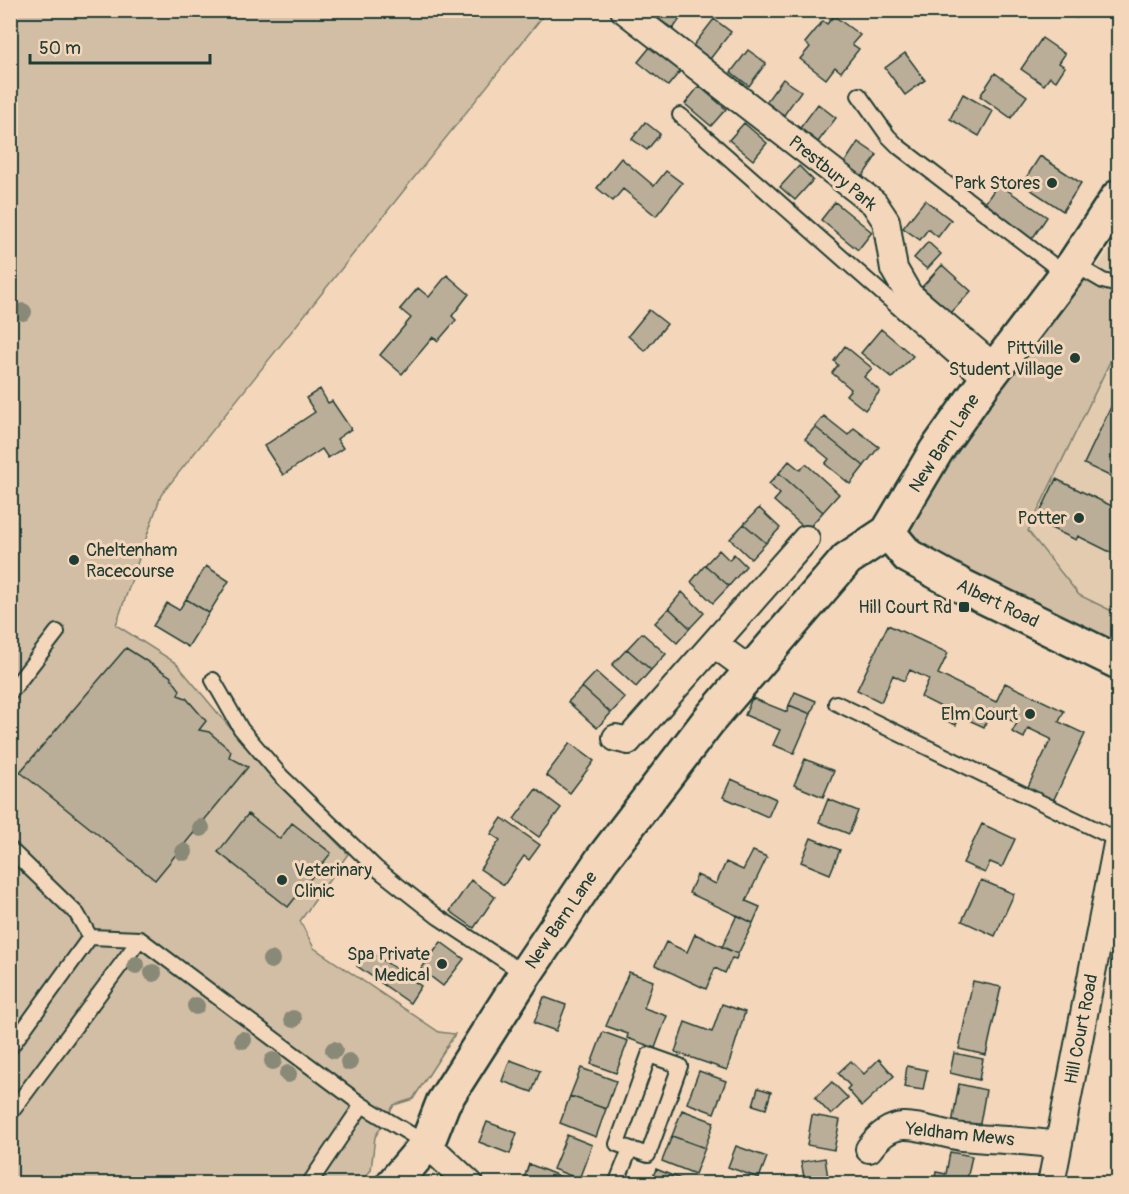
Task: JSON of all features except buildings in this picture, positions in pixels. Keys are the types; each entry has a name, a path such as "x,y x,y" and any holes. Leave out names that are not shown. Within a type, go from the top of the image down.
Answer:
{"main road":[{"name":"New Barn Lane","path":"393,1184 426,1144 444,1103 525,974 601,861 696,737 847,560 888,532 936,452 989,375 1070,269 1119,197"},
{"name":"Albert Road","path":"888,532 908,556 964,587 1119,662"}],"street":[{"name":"Prestbury Park","path":"624,10 874,203 886,221 894,269 909,295 989,375"},
{"path":"616,738 628,741 806,539"},
{"path":"714,644 751,671"},
{"name":"Hill Court Road","path":"1051,1184 1118,839"},
{"name":"Yeldham Mews","path":"869,1149 881,1136 892,1129 903,1126 961,1137 1028,1140 1058,1145"},
{"path":"426,1144 470,1184"}],"lane":[{"path":"859,95 888,136 899,147 1070,269 1119,285"},
{"path":"680,115 989,375"},
{"path":"10,693 57,632"},
{"path":"213,680 241,729 282,776 376,868 438,917 525,974"},
{"path":"836,703 1118,839"},
{"path":"10,849 77,914 90,937"},
{"path":"90,937 140,939 362,1105 426,1144"},
{"path":"10,1048 90,937"},
{"path":"10,1114 140,939"},
{"path":"649,1055 680,1066 648,1155 630,1149 617,1144 649,1055"},
{"path":"309,1184 362,1105"},
{"path":"616,1184 630,1149"}],"shaded area":[{"name":"Cheltenham Racecourse","path":"10,11 547,11 161,495 116,625 176,663 268,773 348,854 300,921 314,948 439,1032 455,1034 413,1099 394,1105 375,1137 371,1170 361,1183 11,1183"},
{"name":"Pittville Student Village","path":"1118,238 1118,625 967,551 944,477"},
{"name":"Pittville Student Village","path":"1074,264 1118,293 1118,345 1028,531 1079,595 1118,614 1118,662 888,532"}],"place":[{"name":"Park Stores","path":"1052,183"},
{"name":"Pittville Student Village","path":"1075,358"},
{"name":"Potter","path":"1079,518"},
{"name":"Cheltenham Racecourse","path":"74,560"},
{"name":"Hill Court Rd","path":"964,607"},
{"name":"Elm Court","path":"1030,714"},
{"name":"Veterinary Clinic","path":"282,880"},
{"name":"Spa Private Medical","path":"442,964"}]}
